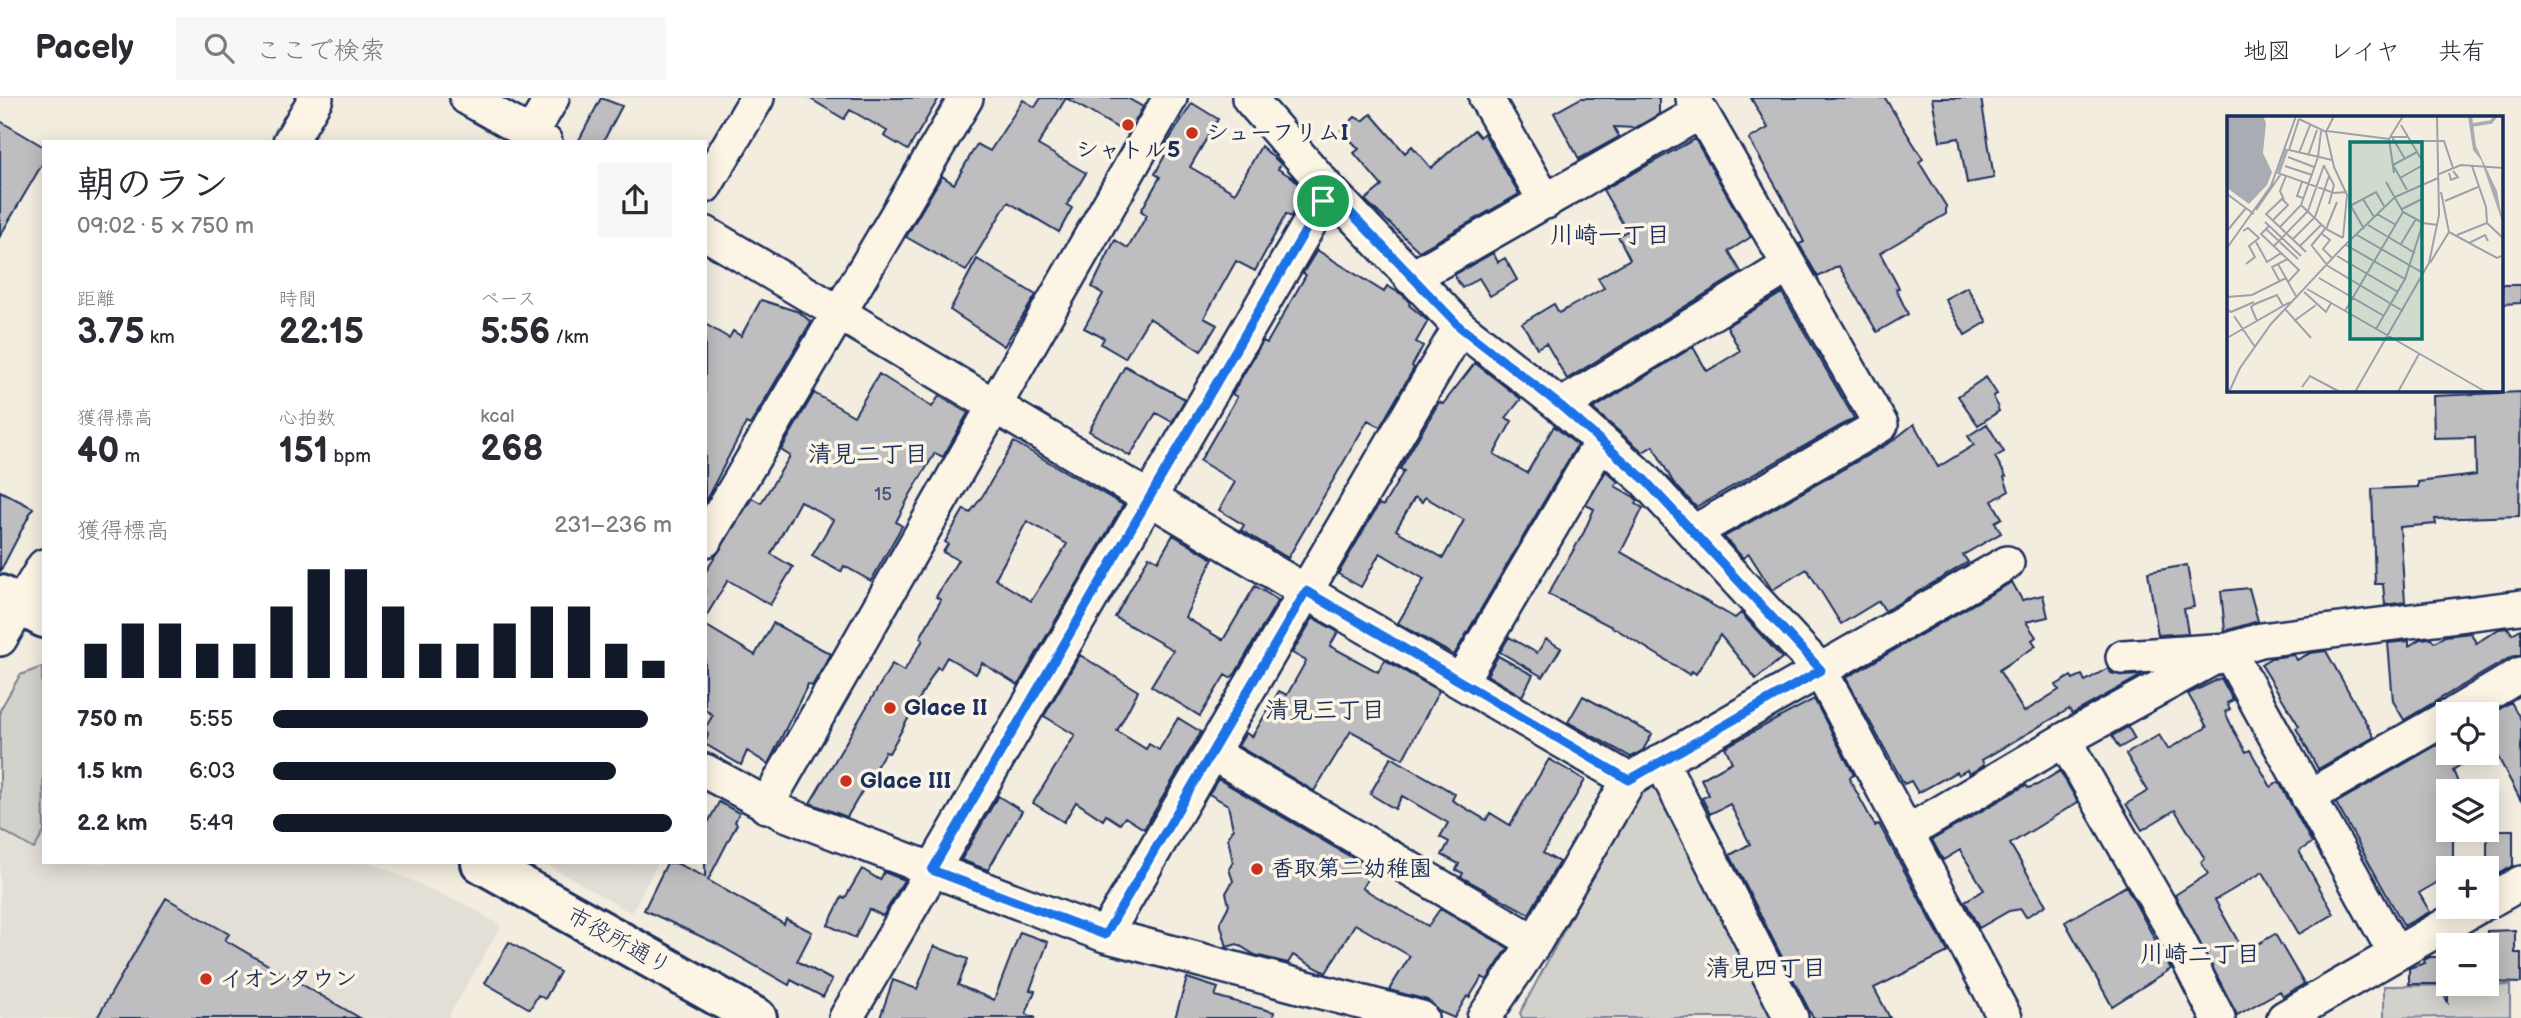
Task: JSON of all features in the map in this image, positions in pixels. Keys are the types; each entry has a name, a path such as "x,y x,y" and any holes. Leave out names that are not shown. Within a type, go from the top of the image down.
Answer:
{"main road":[{"name":"市役所通り","path":"483,864 757,1018"}],"street":[{"path":"291,140 316,98"},
{"path":"467,98 534,139 552,98"},
{"path":"707,183 757,98"},
{"path":"707,537 966,98"},
{"path":"766,806 1170,98"},
{"path":"1250,98 1329,190 1411,278 1460,327 1561,406 1644,479 1821,670 2005,1018"},
{"path":"1486,98 1546,202"},
{"path":"1411,278 1546,202 1696,105 1881,425 1694,532"},
{"path":"846,1018 1147,497 1329,190"},
{"path":"707,234 1629,780"},
{"path":"1561,406 1788,266"},
{"path":"1105,935 1460,327"},
{"path":"1462,680 1601,442"},
{"path":"1484,1018 1535,942 1629,780 2007,563"},
{"path":"0,639 42,570"},
{"path":"1908,832 2064,740 2228,650 2261,640 2521,607"},
{"path":"2123,657 2228,650"},
{"path":"2228,650 2395,953"},
{"path":"2474,702 2521,674"},
{"path":"2308,797 2436,725"},
{"path":"2064,740 2172,928 2218,1018"},
{"path":"1212,753 1535,942"},
{"path":"1661,761 1791,1018"},
{"path":"707,772 766,806 1105,935 1421,1018"},
{"path":"2499,895 2521,883"},
{"path":"2284,1018 2456,919"}],"shaded area":[{"path":"42,667 42,864 374,864 468,906 501,926 448,1018 0,1018 0,710 20,675"},
{"path":"42,667 42,835 34,849 0,829 0,710 20,675"},
{"path":"1657,782 1783,1018 1522,1018 1520,1013 1638,791"},
{"path":"547,864 657,864 631,913"},
{"path":"2499,985 2510,985 2510,1016 2384,1018 2384,986 2436,986 2436,996 2499,996"}],"building":[{"path":"601,98 622,106 604,140 579,140"},
{"path":"809,98 939,98 908,150 884,136 887,131 850,110 844,119"},
{"path":"1041,98 1066,98 1038,145 1086,173 1067,205 1072,208 1059,232 1008,202 966,271 906,237 942,176 954,184 977,144 990,151 1023,100 1035,107"},
{"name":"シャトル5","path":"1066,98 1127,98 1143,107 1128,134"},
{"path":"1581,98 1659,98 1659,114 1635,128 1614,127 1619,137 1579,159 1554,113"},
{"path":"1751,98 1885,98 1923,159 1919,162 1946,206 1946,214 1880,253 1899,288 1896,289 1908,314 1877,332 1839,266 1818,277 1799,244 1804,242 1782,197 1749,139 1768,128"},
{"path":"1932,98 1981,98 1994,178 1967,183 1959,138 1940,141"},
{"path":"1192,103 1218,119 1190,167 1235,193 1261,146 1281,164 1278,169 1293,178 1305,192 1291,217 1286,214 1255,271 1236,261 1204,318 1217,325 1201,351 1149,318 1125,358 1101,344 1104,338 1084,328 1103,294 1092,287 1115,240 1128,248 1147,215 1141,211 1160,177 1155,174 1165,155 1161,153"},
{"path":"1371,114 1405,153 1412,146 1431,168 1474,130 1480,137 1484,133 1519,194 1419,251 1365,200 1382,186 1354,153 1359,149 1341,130 1355,117 1363,121"},
{"path":"0,121 42,146 42,164 0,236"},
{"path":"1695,139 1751,237 1729,251 1741,272 1567,379 1546,343 1537,348 1522,323 1554,304 1559,313 1604,288 1598,278 1630,259 1618,236 1627,231 1603,190"},
{"path":"1317,250 1384,292 1387,286 1403,295 1409,305 1428,321 1416,342 1423,346 1412,366 1414,368 1380,427 1368,420 1288,558 1241,530 1244,525 1219,510 1235,482 1200,461 1237,397 1232,394 1263,341 1267,343 1306,275 1303,273"},
{"path":"1493,253 1498,262 1505,258 1517,280 1490,296 1479,278 1462,288 1454,275"},
{"path":"977,259 1036,295 1004,346 950,310"},
{"path":"2504,285 2521,285 2521,303 2504,304"},
{"path":"1967,287 1987,322 1965,335 1945,299"},
{"path":"1782,293 1854,418 1696,507 1673,482 1653,446 1643,452 1593,409 1693,347 1707,371 1740,351 1727,326"},
{"path":"761,300 799,312 811,322 750,425 746,423 707,498 707,325 729,338 733,331 741,336"},
{"path":"1475,363 1521,399 1506,418 1512,421 1494,454 1527,473 1554,426 1577,445 1454,655 1398,623 1424,579 1380,553 1361,587 1338,574 1379,504 1383,506 1404,471 1400,469 1439,402 1443,404","holes":["1415,497 1422,502 1425,497 1464,520 1443,558 1396,530"]},
{"path":"1125,366 1185,399 1172,422 1156,413 1130,456 1089,431"},
{"path":"879,374 932,407 939,396 968,413 943,457 935,453 910,495 896,522 902,526 871,581 844,566 841,572 812,556 833,520 800,501 771,554 793,567 770,605 728,580 707,615 707,570 752,498 761,503 790,456 781,450 814,393 854,416"},
{"path":"1986,377 1997,394 1993,396 1999,411 1978,425 1958,396"},
{"path":"2521,392 2519,516 2435,519 2436,524 2400,527 2405,602 2385,605 2383,584 2375,584 2372,489 2418,487 2418,482 2476,475 2475,437 2434,438 2433,396"},
{"path":"1914,424 1938,467 1974,445 1968,436 1987,424 2004,452 1995,457 2006,476 2004,477 2009,491 1992,501 2002,518 1995,522 2001,533 1963,555 1968,562 1938,580 1885,611 1879,601 1841,624 1807,569 1772,590 1749,554 1743,558 1724,537 1891,442"},
{"path":"1014,442 1123,505 1018,685 982,663 976,674 947,657 940,669 937,667 889,753 885,752 847,817 810,803 892,664 904,671 923,640 920,638 941,600 936,597 958,560 943,552 948,544 945,542 964,509 970,513","holes":["1027,521 1067,544 1031,601 995,579"]},
{"path":"1606,471 1618,482 1615,486 1634,497 1638,501 1636,504 1643,508 1621,552 1735,618 1741,613 1782,658 1756,679 1720,635 1696,674 1692,671 1690,675 1616,629 1548,594 1584,532 1594,509 1586,505"},
{"path":"0,491 33,508 0,572"},
{"path":"1173,535 1213,559 1185,617 1223,640 1255,586 1278,600 1235,674 1230,678 1225,675 1200,716 1151,686 1173,650 1115,617 1149,556 1158,561"},
{"path":"2187,565 2194,607 2184,609 2188,633 2158,635 2148,572"},
{"path":"2012,582 2022,600 2043,595 2048,617 2026,622 2036,637 2032,640 2036,646 1999,670 2024,712 2059,690 2056,685 2071,676 2073,679 2082,675 2085,681 2108,668 2111,673 2124,676 2142,675 2072,714 2069,709 1982,760 1984,765 1969,774 1967,770 1958,775 1956,772 1918,793 1911,781 1904,784 1846,678"},
{"path":"2249,588 2258,621 2225,631 2221,591"},
{"path":"1313,618 1338,632 1330,646 1378,672 1385,660 1439,691 1403,759 1351,731 1314,791 1238,746 1246,733 1252,737 1279,691 1287,695 1306,661 1292,653"},
{"path":"773,623 831,654 812,686 808,684 768,764 747,751 741,765 707,745 707,725 713,715 707,711 707,626 755,655"},
{"path":"2508,628 2512,634 2521,629 2521,655 2511,657 2404,720 2393,701 2388,643 2409,641 2409,646 2420,639 2431,638 2434,642 2445,636 2471,633 2476,643 2499,629"},
{"path":"1509,637 1537,653 1546,639 1561,648 1543,677 1500,652"},
{"path":"2326,651 2374,737 2318,769 2296,728 2299,726 2261,664 2271,658 2294,655 2297,660 2310,653"},
{"path":"1080,655 1138,691 1117,731 1146,749 1149,744 1159,750 1178,718 1201,732 1144,829 1125,817 1120,824 1106,815 1103,820 1076,802 1064,822 1033,803 1075,735 1044,716"},
{"path":"1498,656 1533,675 1522,696 1487,675"},
{"path":"2221,678 2233,700 2227,703 2230,709 2225,712 2233,729 2246,752 2250,750 2271,787 2279,782 2312,843 2299,851 2334,914 2299,934 2263,872 2215,900 2244,952 2275,934 2304,984 2283,996 2280,991 2237,1015 2175,895 2208,874 2201,862 2205,859 2175,810 2142,830 2126,804 2148,791 2126,754 2159,735 2168,749 2207,727 2188,694"},
{"path":"1583,696 1652,734 1643,750 1631,757 1568,722"},
{"path":"1814,699 1854,775 1850,777 1851,782 1875,826 1879,824 1948,952 1874,988 1890,1018 1813,1018 1730,855 1750,844 1730,804 1710,814 1702,798 1709,795 1701,779 1732,762 1725,747"},
{"path":"2511,702 2521,720 2521,801 2499,759 2499,710"},
{"path":"2128,727 2135,739 2119,748 2112,736"},
{"path":"2436,746 2436,765 2460,765 2453,770 2456,779 2436,779 2436,842 2453,842 2453,856 2436,856 2436,883 2419,893 2430,912 2404,926 2336,803"},
{"path":"1391,757 1455,794 1452,800 1486,820 1490,813 1510,825 1549,759 1585,780 1543,853 1559,862 1529,914 1461,877 1463,873 1456,870 1459,864 1442,855 1449,842 1440,837 1448,823 1402,796 1395,809 1370,794"},
{"path":"2060,771 2078,802 2010,844 2046,905 2026,917 2021,909 2009,911 1979,928 1965,901 1984,890 1960,850 1943,860 1932,840 2026,785 2028,788 2037,785"},
{"path":"1218,779 1373,870 1362,888 1428,926 1440,909 1508,948 1487,980 1482,977 1469,998 1467,996 1454,1018 1438,1011 1427,1000 1389,990 1410,956 1355,924 1326,973 1293,955 1288,963 1255,955 1237,944 1227,947 1220,922 1229,905 1226,893 1233,881 1229,869 1233,862 1228,838 1233,829 1228,805 1209,794"},
{"path":"998,796 1022,811 988,870 961,860"},
{"path":"719,802 739,813 735,822 737,824 708,880 784,924 786,919 812,932 797,961 832,980 823,997 791,980 789,985 715,943 644,910 667,864 678,864 705,877 707,824"},
{"path":"2499,830 2513,830 2513,866 2499,874 2499,856 2487,856 2487,842 2499,842"},
{"path":"862,869 880,880 884,872 904,880 883,916 869,909 855,938 828,925 842,897 845,898"},
{"path":"2126,886 2171,969 2112,1006 2065,922"},
{"name":"イオンタウン","path":"166,898 229,934 225,940 360,1018 97,1018"},
{"path":"2515,930 2515,953 2521,953 2521,983 2499,982 2499,933 2487,931"},
{"path":"1020,932 1048,942 1030,990 1035,991 1026,1014 1036,1018 880,1018 893,980 917,989 934,946 968,959 958,985 994,1000"},
{"path":"509,942 560,972 545,999 538,995 530,1009 485,983"},
{"path":"2436,957 2436,984 2409,984 2409,968 2425,963 2424,960"},
{"path":"1187,978 1218,988 1215,996 1274,1012 1273,1018 1175,1018"}],"place":[{"name":"シャトル5","path":"1128,125"},
{"name":"シューフリムI","path":"1192,133"},
{"name":"Glace II","path":"890,708"},
{"name":"Glace III","path":"846,781"},
{"name":"香取第二幼稚園","path":"1257,869"},
{"name":"イオンタウン","path":"206,979"}],"district":[{"name":"川崎一丁目","path":"1610,235"},
{"name":"清見二丁目","path":"868,454"},
{"name":"清見三丁目","path":"1325,710"},
{"name":"川崎二丁目","path":"2200,954"},
{"name":"清見四丁目","path":"1766,968"}],"route":[{"path":"1329,190 1460,327 1561,406 1644,479 1821,670 1629,780 1306,591 1105,935 932,870 1147,497 1323,201 1329,190"}]}
